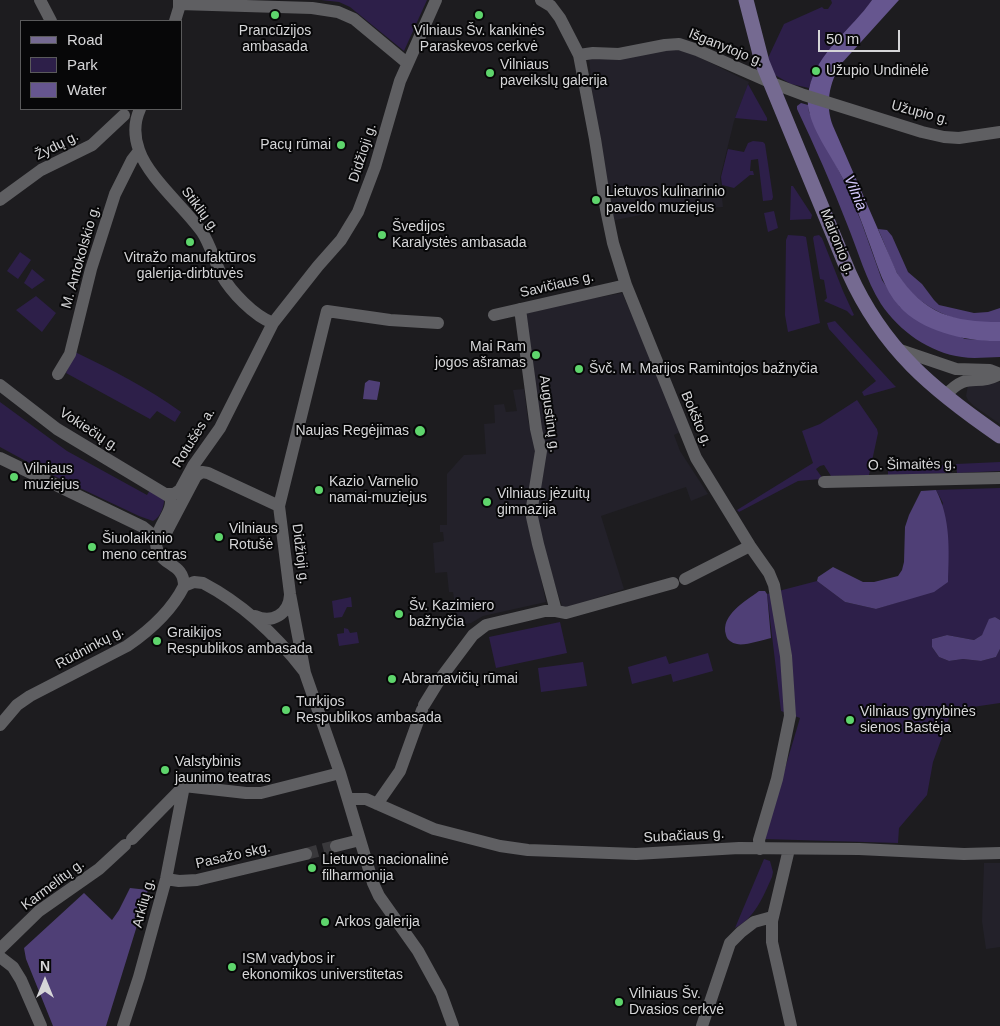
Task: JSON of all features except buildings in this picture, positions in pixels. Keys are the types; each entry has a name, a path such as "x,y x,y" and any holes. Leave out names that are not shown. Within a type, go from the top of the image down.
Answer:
{"main road":[{"name":"Maironio g.","path":"746,0 757,46 855,286 870,314 897,349 931,384 1000,436"}],"street":[{"path":"40,0 50,20"},
{"name":"Didžioji g.","path":"273,323 341,240 358,212 375,167 400,80 436,0"},
{"name":"Bokšto g.","path":"541,0 551,6 560,18 579,55 592,120 606,209 613,243 626,285 696,458 750,546 769,573 774,585 786,656 790,707 789,725 777,779 760,840 760,848"},
{"path":"175,20 179,2 312,8 338,12 354,19 407,64"},
{"name":"Išganytojo g.","path":"579,55 593,53 619,54 680,44 772,83"},
{"name":"Užupio g.","path":"772,83 804,95 922,132 944,137 974,137 1000,132"},
{"name":"Stiklių g.","path":"129,113 139,151 166,190 203,234 228,284 258,316 273,323"},
{"name":"Žydų g.","path":"0,200 41,170 92,145 129,113"},
{"name":"M. Antokolskio g.","path":"58,374 70,354 91,269 115,194 132,160 139,151"},
{"name":"Savičiaus g.","path":"494,315 626,285"},
{"name":"Augustinų g.","path":"520,309 536,429 541,451 532,517 556,611"},
{"name":"Didžioji g.","path":"438,323 390,320 328,311 279,506 290,594 306,673 340,773 360,840 379,896 418,951 444,998 453,1026"},
{"name":"Rotušės a.","path":"167,494 174,494 180,490 193,466 216,434 273,323"},
{"path":"897,349 956,369 990,370 1000,374"},
{"path":"931,384 944,373 956,369"},
{"path":"945,396 960,382 991,378 1000,374"},
{"name":"Vokiečių g.","path":"0,385 57,428 98,455 167,494"},
{"path":"0,458 143,528 153,535 157,549 164,559 182,572 184,586 194,582 203,583 264,620 277,617 286,609 290,594"},
{"name":"Rotušės a.","path":"164,559 161,550 162,540 196,476 202,472 208,472 279,506"},
{"name":"O. Šimaitės g.","path":"824,482 1000,478"},
{"path":"156,542 159,530 171,503 170,497 167,494"},
{"path":"686,579 750,546"},
{"path":"378,804 400,771 423,707 440,679 473,635 479,630 486,625 545,611 566,613 673,583"},
{"name":"Rūdninkų g.","path":"2,717 30,696 139,638 162,616 184,586"},
{"path":"253,615 279,640 306,673"},
{"path":"184,786 261,793 340,773"},
{"name":"Karmelitų g.","path":"0,949 40,911 99,870 184,786"},
{"name":"Arklių g.","path":"123,1026 139,977 166,879 184,786"},
{"name":"Subačiaus g.","path":"348,799 366,799 405,818 434,829 500,846 528,850 636,854 760,848 859,848 964,854 1000,853"},
{"path":"336,846 360,840"},
{"path":"789,848 780,891 772,917 772,942 791,1026"},
{"name":"Pasažo skg.","path":"166,879 179,881 198,880 306,854"},
{"path":"702,1026 730,944 735,937 754,922 772,917"},
{"path":"0,957 13,967 21,980 41,1026"}],"shaded area":[{"path":"671,48 691,53 749,82 734,121 720,178 723,207 665,210 611,221 589,57"},
{"path":"801,103 808,105 809,112 843,179 861,221 882,280 900,307 965,339 1000,341 1000,357 967,358 938,351 906,332 888,314 862,265 835,195 797,109 797,106"},
{"path":"878,229 887,230 892,236 908,272 922,284 939,305 974,313 988,312 1000,308 1000,322 961,320 929,307 912,293 898,275"},
{"path":"622,293 647,349 680,432 674,435 680,451 708,494 691,501 686,487 601,516 624,589 563,609 534,517 542,439 524,311"},
{"path":"369,380 380,382 377,400 363,399 365,383"},
{"path":"1000,382 1000,424 974,406 966,396 968,385"},
{"name":"Vilniaus jėzuitų gimnazija","path":"524,389 528,420 536,450 528,523 546,602 483,616 471,623 458,625 453,592 449,592 447,572 435,573 433,543 444,541 443,532 440,532 440,525 447,525 447,474 464,455 486,454 484,424 495,423 494,405 504,404 506,412 517,411 513,390"},
{"path":"936,490 947,524 949,547 948,582 934,592 876,609 845,602 817,581 818,577 833,567 863,582 874,582 898,576 904,562 905,527 909,515 921,491"},
{"path":"759,591 765,591 767,594 771,638 744,644 732,642 727,638 725,628 730,615"},
{"path":"995,617 1000,620 1000,649 996,657 981,661 963,659 949,661 939,657 932,647 932,639 947,635 974,640 982,635 989,619"},
{"path":"984,863 1000,863 1000,947 986,949 982,921"},
{"path":"130,888 148,890 106,1026 53,1026 26,959 24,948 84,893 112,920"}],"green space":[{"path":"321,0 427,0 404,51 350,7 339,2"},
{"path":"831,0 872,0 828,53 814,75 809,88 791,84 773,74 768,58 784,24 822,7 828,9 832,3"},
{"path":"748,84 767,118 767,121 735,118"},
{"path":"753,141 765,144 772,200 763,201 758,159 751,160 750,171 753,171 754,175 750,175 734,188 722,185 721,177 728,149 744,152 748,143"},
{"path":"791,186 793,186 812,215 811,219 790,220"},
{"path":"774,211 778,228 768,232 764,213"},
{"path":"788,235 806,237 820,323 788,332 785,315 786,240"},
{"path":"819,235 822,238 854,315 852,316 847,311 824,301 827,298 824,280 820,279 813,238"},
{"path":"20,252 31,260 18,279 7,271"},
{"path":"32,269 45,280 32,289 24,283"},
{"path":"36,296 56,313 42,332 16,310"},
{"path":"835,321 896,387 864,396 862,392 876,381 829,329 827,323"},
{"path":"75,352 143,387 181,412 175,422 157,411 150,419 66,373"},
{"path":"857,400 878,433 869,475 831,476 824,465 820,466 816,469 821,479 798,481 739,512 737,510 813,463 802,431 820,424"},
{"path":"0,402 67,451 147,495 151,488 164,496 163,507 158,517 153,521 139,516 46,472 0,447"},
{"path":"1000,462 1000,471 957,473 956,464"},
{"path":"951,465 951,473 888,475 888,466"},
{"path":"1000,488 1000,620 995,617 982,635 974,640 947,635 932,639 932,647 939,657 949,661 963,659 981,661 996,657 1000,649 1000,703 952,710 933,762 927,795 899,828 898,843 764,839 800,718 781,711 767,594 817,581 845,602 876,609 902,601 943,503 936,490"},
{"path":"351,597 352,607 347,607 342,617 334,618 332,601"},
{"path":"560,622 567,653 496,668 489,637"},
{"path":"344,628 348,629 350,633 357,632 359,643 339,646 337,634 344,633"},
{"path":"708,653 713,671 673,682 671,674 632,684 628,667 666,656 669,664"},
{"path":"583,662 587,686 541,692 538,668"},
{"path":"764,859 770,861 773,872 772,877 753,913 735,928"}],"water":[{"name":"Vilnia","path":"872,0 899,0 841,64 837,71 829,94 829,110 833,126 897,273 907,287 929,307 941,313 968,320 1000,322 1000,341 974,340 946,334 920,323 899,306 889,292 882,277 847,187 811,120 808,108 809,89 819,64"}],"tunnel":[{"path":"306,854 336,846"}],"place":[{"name":"Prancūzijos ambasada","path":"275,15"},
{"name":"Vilniaus Šv. kankinės Paraskevos cerkvė","path":"479,15"},
{"name":"Užupio Undinėlė","path":"816,71"},
{"name":"Vilniaus paveikslų galerija","path":"490,73"},
{"name":"Pacų rūmai","path":"341,145"},
{"name":"Lietuvos kulinarinio paveldo muziejus","path":"596,200"},
{"name":"Švedijos Karalystės ambasada","path":"382,235"},
{"name":"Vitražo manufaktūros galerija-dirbtuvės","path":"190,242"},
{"name":"Mai Ram jogos ašramas","path":"536,355"},
{"name":"Švč. M. Marijos Ramintojos bažnyčia","path":"579,369"},
{"name":"Naujas Regėjimas","path":"420,431"},
{"name":"Vilniaus muziejus","path":"14,477"},
{"name":"Kazio Varnelio namai-muziejus","path":"319,490"},
{"name":"Vilniaus jėzuitų gimnazija","path":"487,502"},
{"name":"Vilniaus Rotušė","path":"219,537"},
{"name":"Šiuolaikinio meno centras","path":"92,547"},
{"name":"Šv. Kazimiero bažnyčia","path":"399,614"},
{"name":"Graikijos Respublikos ambasada","path":"157,641"},
{"name":"Abramavičių rūmai","path":"392,679"},
{"name":"Turkijos Respublikos ambasada","path":"286,710"},
{"name":"Vilniaus gynybinės sienos Bastėja","path":"850,720"},
{"name":"Valstybinis jaunimo teatras","path":"165,770"},
{"name":"Lietuvos nacionalinė filharmonija","path":"312,868"},
{"name":"Arkos galerija","path":"325,922"},
{"name":"ISM vadybos ir ekonomikos universtitetas","path":"232,967"},
{"name":"Vilniaus Šv. Dvasios cerkvė","path":"619,1002"}]}
